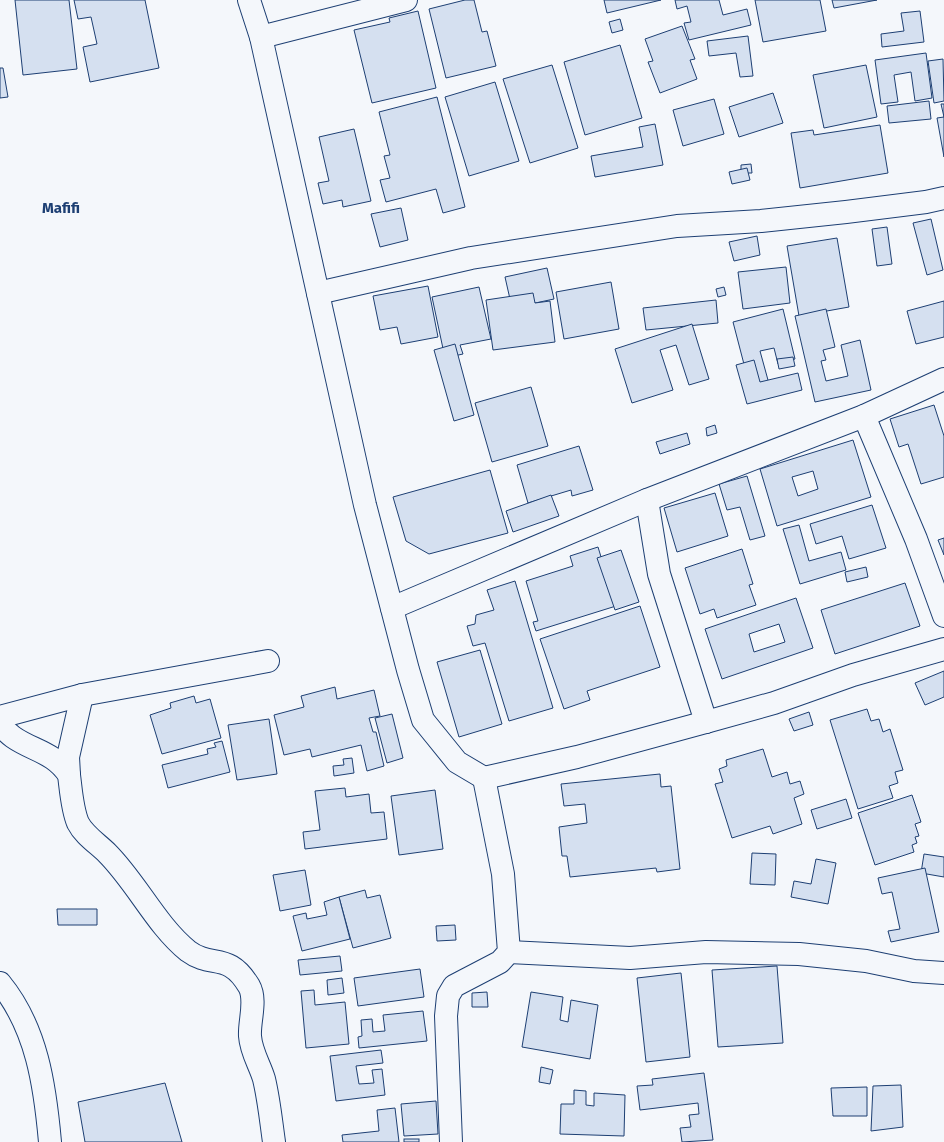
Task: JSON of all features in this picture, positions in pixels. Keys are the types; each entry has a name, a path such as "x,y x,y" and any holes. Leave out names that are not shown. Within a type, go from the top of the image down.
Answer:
{"street":[{"path":"249,0 261,37 365,505 408,670 423,720 457,762 484,778 577,757 774,703 853,676 944,649"},
{"path":"261,37 406,0"},
{"path":"318,293 470,258 677,226 761,221 926,202 944,198"},
{"path":"392,608 647,500 864,416 944,379"},
{"path":"864,416 916,539 944,616"},
{"path":"647,500 659,574 706,722"},
{"path":"0,717 82,695 268,661"},
{"path":"82,695 68,756 69,775 76,818 82,828 118,864 169,932 181,945 198,957 224,962 233,967 242,976 250,988 252,995 250,1037 254,1056 264,1077 270,1105 274,1142"},
{"path":"0,724 14,738 37,748 61,764 69,775"},
{"path":"451,1142 446,1016 448,996 454,986 500,962 509,952 503,874 484,778"},
{"path":"509,952 630,958 706,952 799,954 866,961 914,971 944,973"},
{"path":"0,983 12,998 31,1035 46,1096 50,1142"}],"building":[{"path":"15,0 69,0 77,69 23,75"},
{"path":"74,0 145,0 159,68 90,82 83,47 97,44 91,17 78,19"},
{"path":"465,0 474,0 482,32 487,31 496,66 446,78 429,9"},
{"path":"604,0 661,0 607,13"},
{"path":"675,0 719,0 723,15 747,9 751,25 689,40 684,23 691,22 687,6 677,9"},
{"path":"755,0 820,0 826,31 763,42"},
{"path":"832,0 877,0 834,8"},
{"path":"418,11 436,88 372,103 354,30 390,22 389,18"},
{"path":"920,11 924,42 882,47 881,34 904,31 901,13"},
{"path":"620,19 623,30 612,33 609,22"},
{"path":"682,26 695,59 690,60 697,79 660,93 648,62 653,61 645,39"},
{"path":"748,36 753,76 740,77 736,53 709,56 707,41"},
{"path":"620,45 642,118 585,135 564,62"},
{"path":"926,53 932,98 915,101 911,72 894,75 898,102 881,104 875,60"},
{"path":"943,59 944,101 934,103 928,61"},
{"path":"552,65 578,148 530,163 503,79"},
{"path":"866,65 877,117 824,128 813,75"},
{"path":"0,68 3,68 8,97 0,98"},
{"path":"495,82 519,161 469,176 445,97"},
{"path":"773,93 783,123 739,137 729,107"},
{"path":"437,97 465,207 443,213 436,189 386,202 380,180 390,178 384,156 390,155 379,112"},
{"path":"714,99 724,134 683,146 673,110"},
{"path":"929,101 931,119 889,123 887,106"},
{"path":"941,104 944,104 944,117"},
{"path":"944,117 944,157 937,118"},
{"path":"655,124 663,165 595,177 591,156 643,147 639,127"},
{"path":"880,125 888,173 800,188 791,133 813,130 814,135"},
{"path":"354,129 371,201 343,207 342,200 323,204 318,183 329,181 319,137"},
{"path":"751,164 752,173 741,173 741,165"},
{"path":"747,168 750,180 732,184 729,172"},
{"path":"401,208 408,240 380,247 371,214"},
{"path":"931,219 943,270 927,275 913,223"},
{"path":"887,227 892,264 877,266 872,229"},
{"path":"757,236 760,255 734,261 729,242"},
{"path":"837,238 849,307 799,316 787,246"},
{"path":"786,267 790,303 743,309 738,272"},
{"path":"547,268 554,299 512,308 505,277"},
{"path":"611,282 619,329 564,339 556,292"},
{"path":"428,286 438,337 401,344 397,327 380,330 373,296"},
{"path":"479,287 491,339 460,345 463,354 445,358 432,297"},
{"path":"724,287 726,295 718,297 716,289"},
{"path":"533,293 535,303 550,301 555,342 493,350 486,300"},
{"path":"716,300 718,323 646,330 643,308"},
{"path":"944,301 944,337 916,344 907,311"},
{"path":"783,309 795,359 778,364 774,348 760,351 771,391 752,395 733,322"},
{"path":"826,309 835,347 823,350 826,360 821,361 826,381 848,376 841,345 860,340 871,390 815,402 795,316"},
{"path":"692,324 709,379 689,385 676,345 660,350 673,390 632,403 615,349"},
{"path":"455,344 474,415 454,421 434,350"},
{"path":"793,357 795,366 779,369 777,359"},
{"path":"754,360 760,382 798,373 802,390 747,404 736,365"},
{"path":"531,387 548,446 492,462 475,403"},
{"path":"934,405 944,436 944,477 921,484 908,444 899,447 890,419"},
{"path":"715,425 717,433 707,436 706,428"},
{"path":"687,433 690,444 660,454 656,442"},
{"path":"853,440 871,497 777,526 760,469","holes":["813,471 818,489 798,496 792,477"]},
{"path":"579,446 593,490 572,496 571,490 528,503 517,465"},
{"path":"490,470 508,533 429,554 406,541 393,497"},
{"path":"747,476 765,536 750,540 740,507 727,510 719,484"},
{"path":"715,493 728,536 677,552 664,508"},
{"path":"551,495 559,516 513,532 506,511"},
{"path":"872,505 886,548 849,559 842,536 816,544 810,524"},
{"path":"799,525 809,561 841,552 846,570 800,584 783,529"},
{"path":"944,538 944,555 938,540"},
{"path":"598,547 616,606 536,631 533,622 538,621 526,581 573,566 570,556"},
{"path":"742,549 753,584 749,585 756,605 717,618 714,609 700,614 685,568"},
{"path":"621,550 639,602 615,610 597,558"},
{"path":"866,567 868,577 847,582 845,572"},
{"path":"515,581 553,708 509,721 485,643 473,646 467,626 475,624 476,615 494,610 487,590"},
{"path":"905,583 920,626 835,654 821,610"},
{"path":"796,598 813,648 722,679 705,629","holes":["779,624 785,642 754,652 749,634"]},
{"path":"640,606 660,667 587,691 590,700 564,709 540,639"},
{"path":"480,650 502,724 459,737 437,662"},
{"path":"944,671 944,697 925,705 915,683"},
{"path":"335,687 337,699 374,690 380,716 369,718 373,732 376,732 384,766 367,771 361,745 312,757 310,749 284,755 274,715 304,707 301,696"},
{"path":"194,696 196,703 210,699 221,738 162,754 150,715 171,708 170,703"},
{"path":"867,709 871,721 879,719 883,732 890,729 903,770 895,772 898,783 889,786 893,798 858,809 830,720"},
{"path":"809,712 813,725 794,731 789,719"},
{"path":"392,714 403,758 387,763 375,718"},
{"path":"269,719 277,774 237,780 228,725"},
{"path":"222,741 230,772 168,788 162,765 208,754 207,749 216,747 214,743"},
{"path":"763,749 772,777 787,772 790,784 800,781 804,794 794,798 802,824 773,834 770,826 732,838 715,784 723,782 719,769 727,766 726,760"},
{"path":"352,758 354,773 334,776 333,766 344,765 343,759"},
{"path":"660,774 661,787 671,786 680,869 657,872 656,868 570,877 567,856 562,856 559,827 587,823 585,804 564,806 561,784"},
{"path":"345,788 346,797 369,794 371,813 384,812 387,839 305,849 303,832 320,830 315,791"},
{"path":"435,790 443,849 399,855 391,796"},
{"path":"912,795 921,822 915,824 919,836 915,837 917,843 912,845 914,852 875,865 858,813"},
{"path":"846,799 852,818 817,829 811,810"},
{"path":"752,853 776,854 775,885 750,884"},
{"path":"924,854 944,857 944,877 921,873"},
{"path":"816,859 836,863 828,904 791,897 794,881 811,884"},
{"path":"925,868 939,932 891,942 888,931 900,929 892,892 882,894 878,878"},
{"path":"305,870 311,905 280,911 273,875"},
{"path":"365,890 367,898 380,895 391,938 353,948 339,897"},
{"path":"339,897 350,939 302,951 293,916 306,913 307,919 327,915 324,902"},
{"path":"57,909 97,909 97,925 58,925"},
{"path":"455,925 456,940 437,941 436,926"},
{"path":"340,956 342,971 300,975 298,960"},
{"path":"777,966 783,1043 718,1047 712,970"},
{"path":"420,969 424,997 358,1006 354,978"},
{"path":"681,973 690,1057 646,1062 637,978"},
{"path":"342,978 344,993 328,995 327,980"},
{"path":"314,990 315,1005 345,1002 349,1044 306,1048 301,991"},
{"path":"487,992 488,1007 472,1007 472,993"},
{"path":"531,992 563,997 560,1020 568,1022 571,1000 598,1005 590,1059 522,1047"},
{"path":"423,1011 427,1041 359,1048 358,1037 362,1036 361,1020 372,1019 373,1032 385,1031 383,1015"},
{"path":"381,1050 383,1063 356,1066 359,1084 374,1083 372,1070 382,1069 385,1095 336,1101 330,1056"},
{"path":"541,1067 553,1070 550,1084 539,1082"},
{"path":"704,1073 713,1140 682,1142 680,1128 691,1127 689,1115 699,1114 698,1103 640,1110 637,1086 653,1085 652,1079"},
{"path":"165,1083 182,1142 85,1142 78,1102"},
{"path":"901,1085 903,1127 871,1131 873,1086"},
{"path":"867,1087 867,1116 833,1116 831,1088"},
{"path":"574,1090 586,1091 586,1105 594,1106 594,1093 625,1095 624,1136 560,1134 561,1104 574,1104"},
{"path":"436,1101 438,1134 404,1136 401,1104"},
{"path":"395,1108 399,1142 343,1142 342,1135 379,1131 377,1110"},
{"path":"404,1139 419,1139 419,1142 404,1142"}],"district":[{"name":"Mafifi","path":"61,208"}]}
